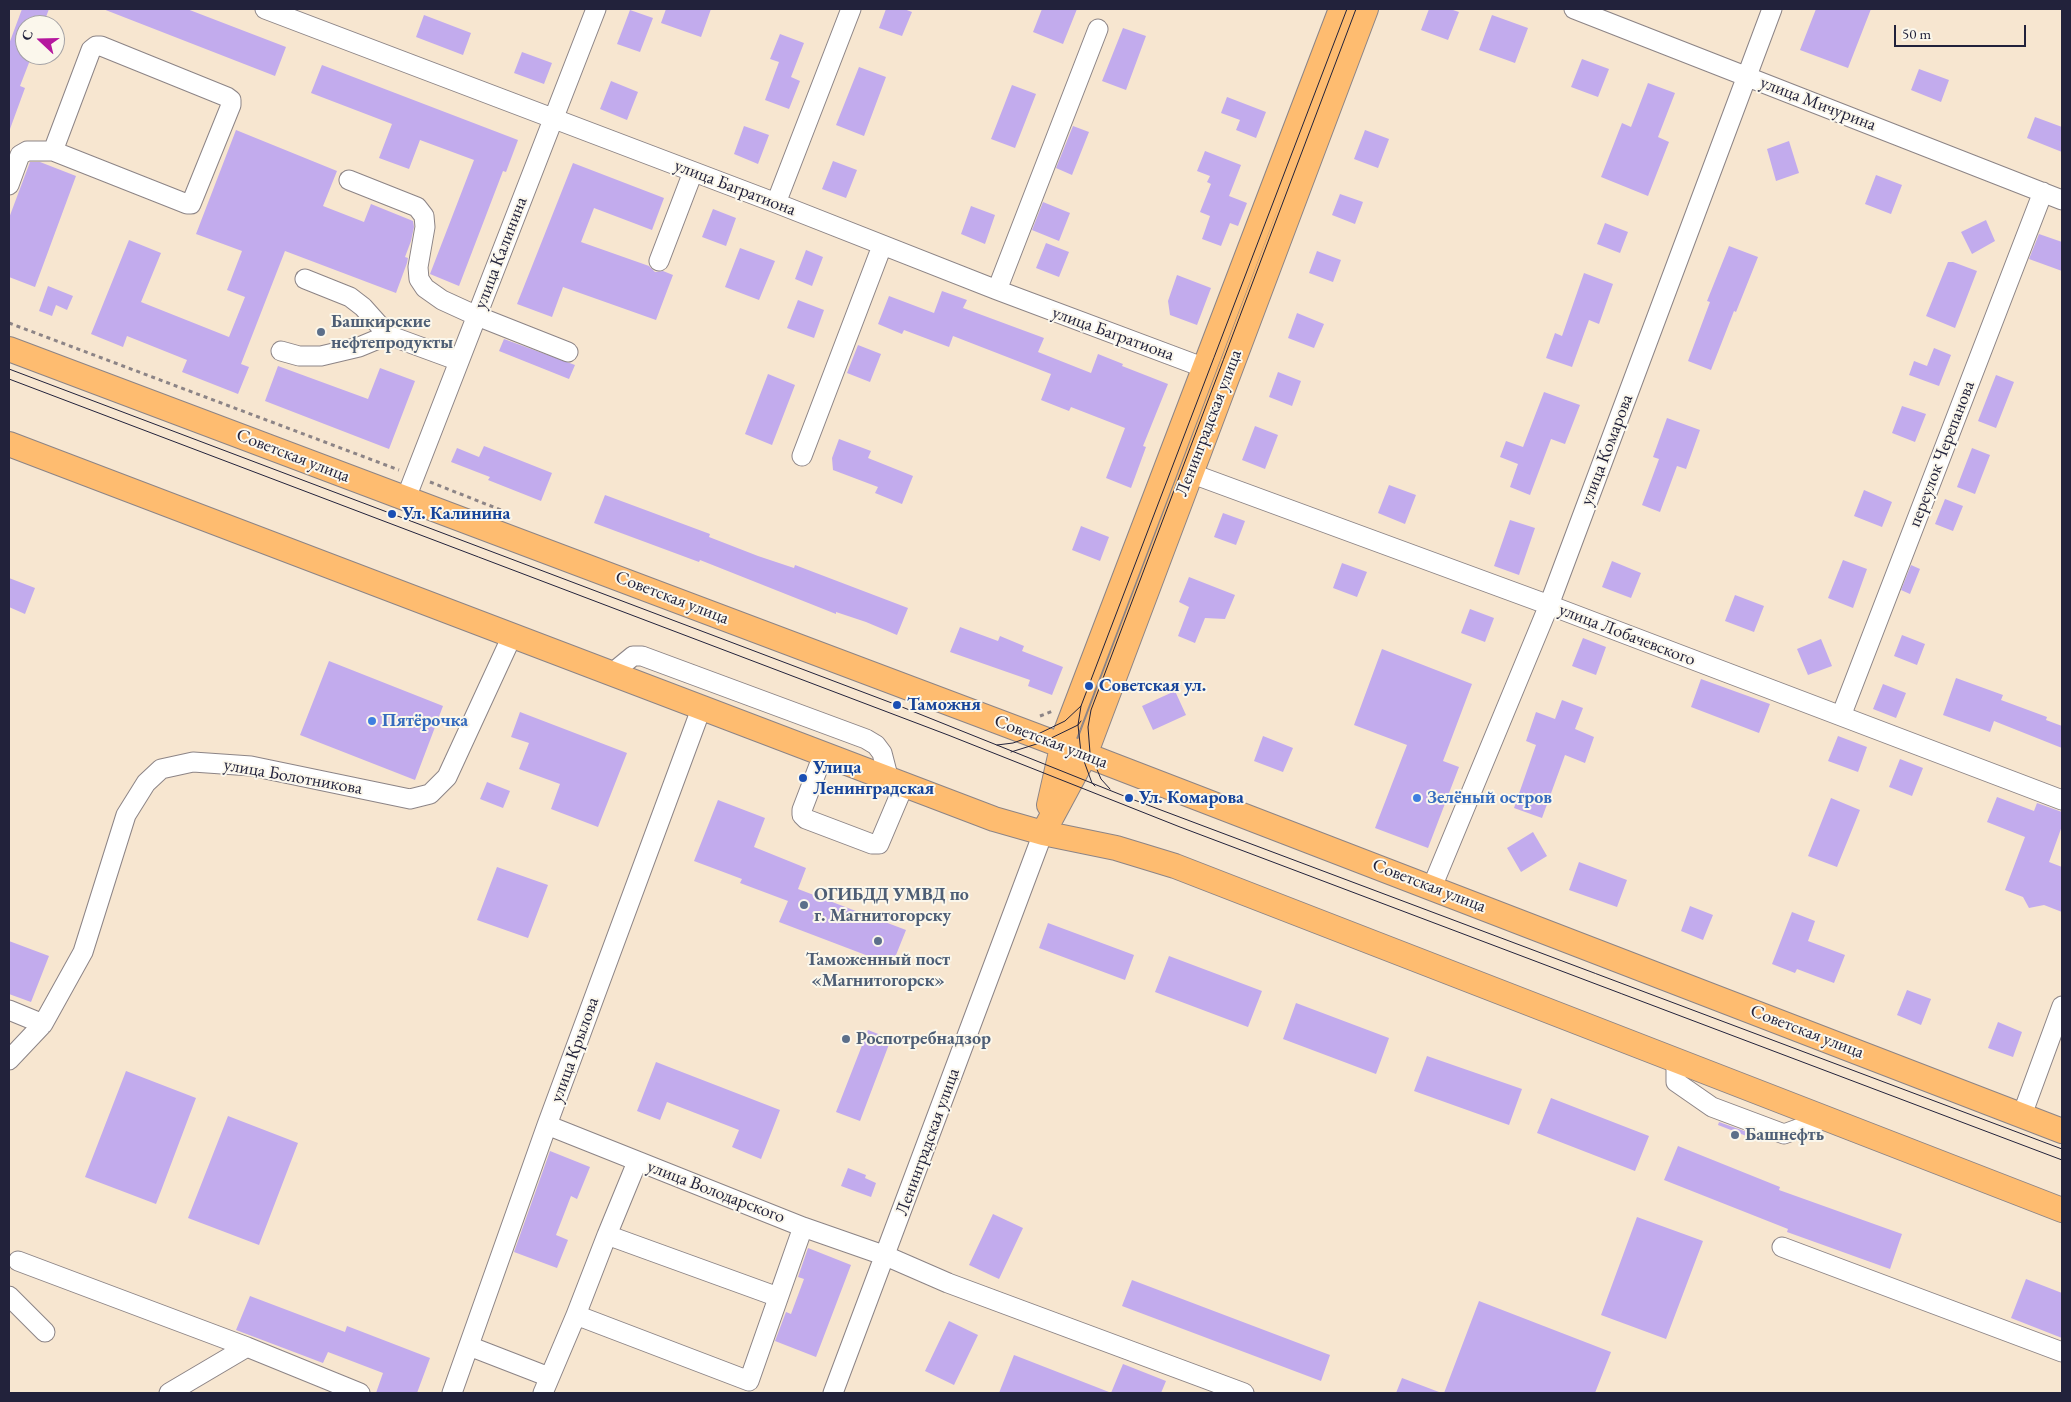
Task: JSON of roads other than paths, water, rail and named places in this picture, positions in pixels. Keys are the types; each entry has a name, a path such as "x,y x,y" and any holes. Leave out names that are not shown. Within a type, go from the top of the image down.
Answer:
{"main road":[{"name":"Ленинградская улица","path":"1043,833 1062,746 1341,9"},
{"name":"Ленинградская улица","path":"1043,833 1085,754 1366,9"},
{"name":"Советская улица","path":"9,349 1085,754 2062,1131"},
{"path":"9,444 994,819 1043,833 1116,848 1175,866 1676,1062 2062,1210"}],"street":[{"name":"улица Багратиона","path":"265,9 298,14 553,119 1205,368"},
{"name":"улица Калинина","path":"406,498 596,9"},
{"path":"776,203 851,9"},
{"name":"улица Мичурина","path":"1574,9 2062,200"},
{"name":"улица Комарова","path":"1432,887 1549,605 1772,9"},
{"path":"997,290 1098,29"},
{"path":"9,185 20,156 28,152 52,151 191,204 231,104 230,100 102,46 96,46 91,50 52,151"},
{"path":"659,261 693,172"},
{"path":"350,180 417,207 424,216 425,227 418,267 419,279 425,288 442,300 476,316 568,352"},
{"name":"переулок Черепанова","path":"1841,716 2042,192"},
{"path":"802,456 882,246"},
{"path":"305,280 350,297 363,307 388,335 459,362"},
{"path":"281,351 299,356 321,356 359,347 388,335"},
{"name":"улица Лобачевского","path":"1190,473 1549,605 2062,800"},
{"name":"улица Болотникова","path":"9,1060 43,1024 84,952 126,815 146,783 161,769 193,762 251,766 410,799 430,794 447,777 512,636"},
{"path":"611,674 633,656 642,656 876,744 896,782 879,844 872,844 802,816 802,810 823,755"},
{"name":"улица Крылова","path":"452,1393 547,1125 701,709"},
{"name":"Ленинградская улица","path":"833,1393 886,1256 1043,833"},
{"path":"2022,1115 2062,1006"},
{"path":"9,1010 43,1024"},
{"name":"улица Володарского","path":"547,1125 803,1227 886,1256 948,1283 1244,1393"},
{"path":"469,1346 546,1385 637,1162"},
{"path":"576,1315 749,1381 803,1227"},
{"path":"607,1235 778,1297"},
{"path":"1782,1246 2062,1352"},
{"path":"18,1260 247,1347 360,1393"},
{"path":"9,1296 45,1332"},
{"path":"169,1393 247,1347"}],"tram line":[{"path":"1095,786 1092,783 1081,753 1078,725 1081,706 1347,9"},
{"path":"1110,789 1101,779 1090,753 1088,727 1091,710 1356,9"},
{"path":"9,369 897,705 1129,798 2062,1149"},
{"path":"9,379 948,735 1180,827 2062,1160"},
{"path":"997,745 1013,743 1038,734 1065,721 1081,706"},
{"path":"1011,752 1043,742 1078,725 1081,721"}],"place":[{"name":"Башкирские нефтепродукты","path":"321,332"},
{"name":"Ул. Калинина","path":"392,514"},
{"name":"Советская ул.","path":"1089,686"},
{"name":"Таможня","path":"897,705"},
{"name":"Пятёрочка","path":"372,721"},
{"name":"Улица Ленинградская","path":"803,778"},
{"name":"Ул. Комарова","path":"1129,798"},
{"name":"Зелёный остров","path":"1417,798"},
{"name":"ОГИБДД УМВД по г. Магнитогорску","path":"804,905"},
{"name":"Таможенный пост «Магнитогорск»","path":"878,941"},
{"name":"Роспотребнадзор","path":"846,1039"},
{"name":"Башнефть","path":"1735,1135"}]}
